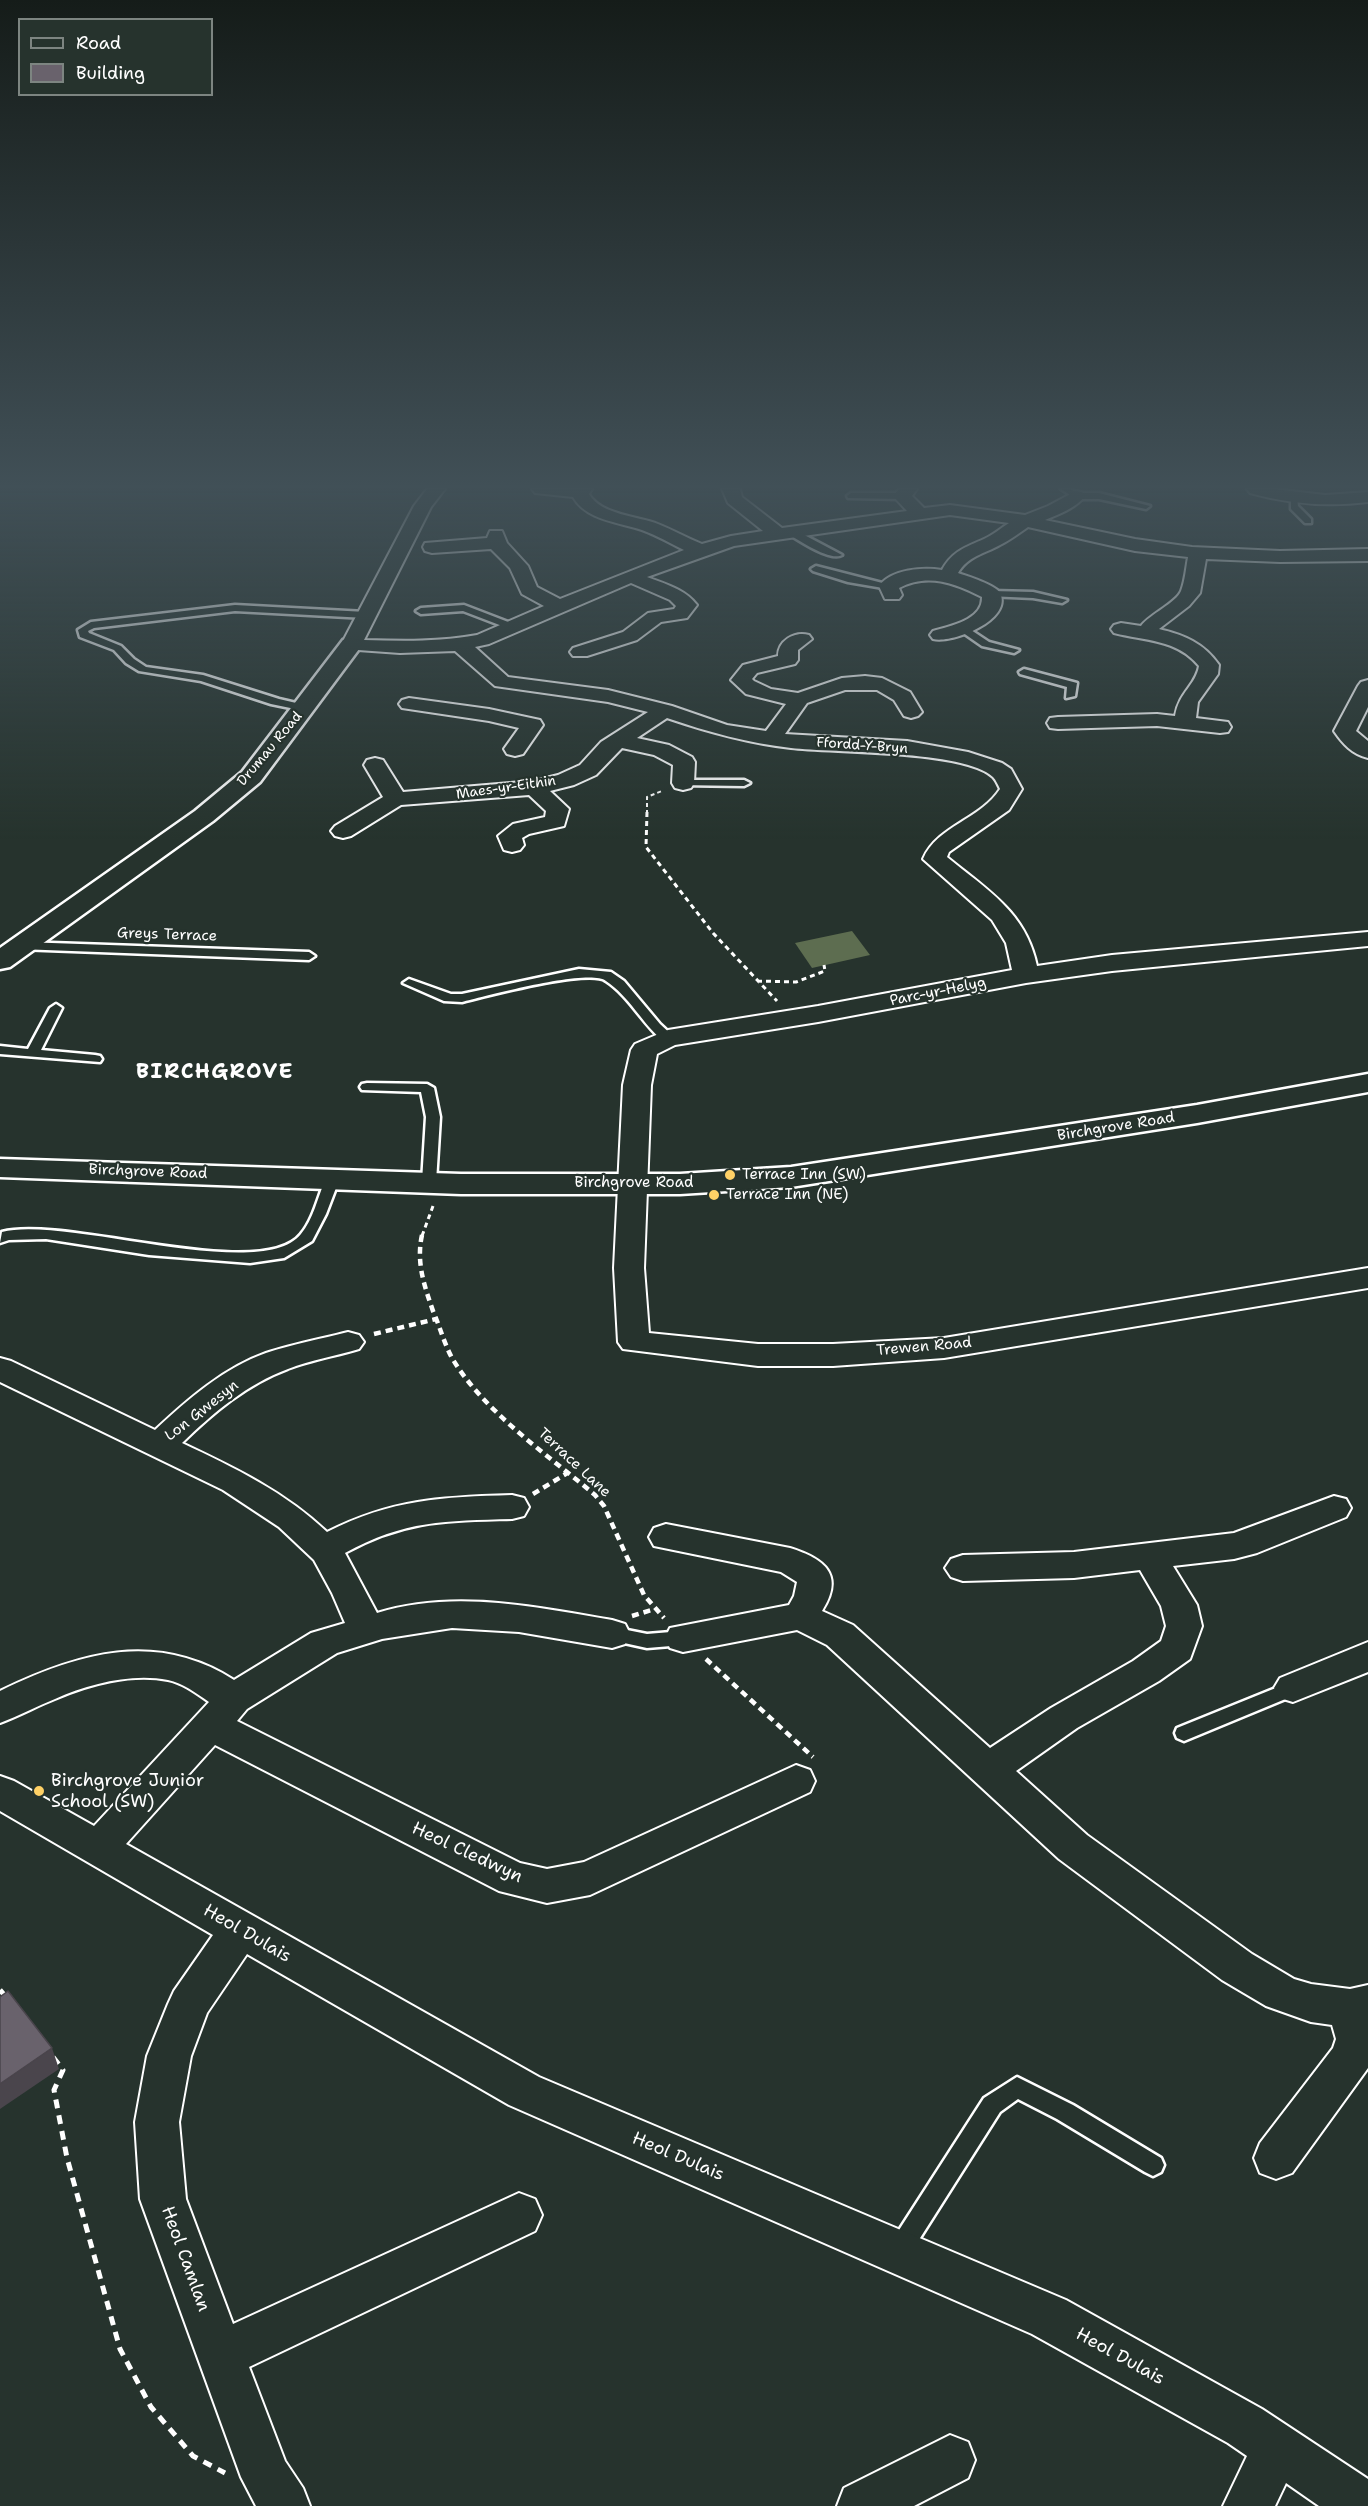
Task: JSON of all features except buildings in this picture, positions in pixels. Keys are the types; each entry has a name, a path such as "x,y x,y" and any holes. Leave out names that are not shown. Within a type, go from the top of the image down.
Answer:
{"main road":[{"name":"Drumau Road","path":"0,962 204,816 251,777 351,645"},
{"name":"Birchgrove Road","path":"0,1168 436,1183 680,1184 791,1177 1185,1115 1368,1083"}],"street":[{"name":"Drumau Road","path":"351,645 371,606"},
{"path":"580,652 619,641 643,630 655,616 680,614 686,606"},
{"path":"940,635 962,628 989,612 991,606"},
{"path":"1146,632 1155,621 1176,606"},
{"path":"351,645 421,647 461,645 482,640 560,607"},
{"path":"1121,628 1171,638 1190,646 1203,656 1209,665 1208,674 1188,702 1185,723"},
{"path":"802,639 788,648 788,660 750,669 741,680 747,687 773,696 800,699 842,684 866,681 882,684 903,696 911,712"},
{"name":"Ffordd-Y-Bryn","path":"461,645 492,675 508,683 608,696 666,710 722,730 771,739 907,748 968,759 994,768 1003,774 1011,789 1008,796 1001,805 939,849 934,859 970,885 1003,915 1018,941 1026,975"},
{"path":"469,713 483,698 508,683"},
{"path":"1368,686 1362,702 1345,731 1351,740 1368,751"},
{"path":"1070,696 1087,721"},
{"path":"771,739 800,699"},
{"path":"409,704 531,725 515,749"},
{"name":"Maes-yr-Eithin","path":"396,799 534,788 566,780 588,770 618,741 666,710"},
{"path":"1058,723 1147,720 1220,727"},
{"path":"618,741 661,750 684,762 682,783"},
{"path":"343,831 396,799 375,765"},
{"path":"512,845 510,836 521,829 556,821 558,809 534,788"},
{"name":"Parc-yr-Helyg","path":"634,1183 637,1085 644,1050 668,1038 792,1019 1026,975 1112,963 1368,939"},
{"name":"Trewen Road","path":"634,1183 629,1268 634,1342 758,1355 833,1355 944,1348 1368,1278"},
{"name":"Lon Gwesyn","path":"159,1446 226,1388 268,1365 348,1342"},
{"name":"Lon Gwesyn","path":"0,1369 235,1482 291,1518 324,1549 350,1593 366,1630"},
{"path":"324,1549 345,1537 388,1520 426,1511 512,1507"},
{"path":"963,1568 1074,1565 1234,1546 1257,1540 1334,1508"},
{"path":"666,1537 790,1561 815,1576 812,1598 800,1616"},
{"path":"987,1770 1064,1718 1146,1671 1177,1649 1183,1636 1184,1626 1179,1605 1149,1556"},
{"path":"97,1849 222,1712 267,1676 324,1643 382,1625 452,1614 519,1618 612,1634"},
{"path":"683,1638 800,1616 840,1635 1073,1847 1237,1967 1281,1993 1311,2003 1359,2006 1357,2039 1351,2058 1276,2158"},
{"path":"1293,1688 1368,1656"},
{"name":"Heol Cledwyn","path":"0,1708 33,1690 89,1672 143,1663 189,1672 222,1712 513,1879 548,1886 590,1878 796,1781"},
{"name":"Heol Dulais","path":"0,1792 524,2091 1049,2317 1245,2426 1363,2506"},
{"name":"Heol Camlan","path":"240,1930 189,2004 169,2056 157,2122 163,2199 275,2491"},
{"path":"221,2355 519,2215"},
{"path":"1248,2506 1277,2449"},
{"path":"862,2506 950,2460"}],"lane":[{"path":"305,708 273,703 195,676 139,668 123,651 84,635 83,630 91,625 235,608 366,615"},
{"path":"421,611 464,608 513,627"},
{"path":"962,628 986,644 1014,650"},
{"path":"1024,672 1073,685 1070,696"},
{"path":"682,783 744,783"},
{"name":"Greys Terrace","path":"23,946 309,956"},
{"path":"409,982 449,999 579,973 607,975 619,984 655,1027 668,1038"},
{"path":"33,1052 56,1008"},
{"path":"0,1050 95,1059"},
{"path":"367,1088 427,1088 433,1117 436,1183"},
{"path":"0,1238 7,1235 46,1234 149,1250 250,1258 284,1253 307,1238 332,1180"},
{"path":"612,1634 637,1642 658,1642 683,1638"},
{"path":"1184,1733 1293,1688"},
{"path":"898,2252 992,2105 1017,2087 1065,2112 1153,2165"}],"path":[{"path":"682,783 647,797 646,847 713,933 792,1019"},
{"path":"756,981 796,982 825,971 824,965"},
{"name":"Terrace Lane","path":"436,1183 418,1243 417,1262 442,1338 458,1366 483,1397 595,1495 604,1506 644,1595 683,1638 818,1762 796,1781"},
{"path":"348,1342 354,1337 436,1319"},
{"path":"512,1507 569,1472"},
{"path":"0,1990 12,2004"},
{"path":"50,2053 63,2070 54,2090 67,2158 120,2349 151,2407 193,2456 235,2478 275,2491"}],"green space":[{"path":"852,931 870,955 812,968 795,943"}],"place":[{"name":"Terrace Inn (SW)","path":"730,1175"},
{"name":"Terrace Inn (NE)","path":"714,1195"},
{"name":"Birchgrove Junior School (SW)","path":"39,1791"}],"district":[{"name":"BIRCHGROVE","path":"215,1073"}]}
